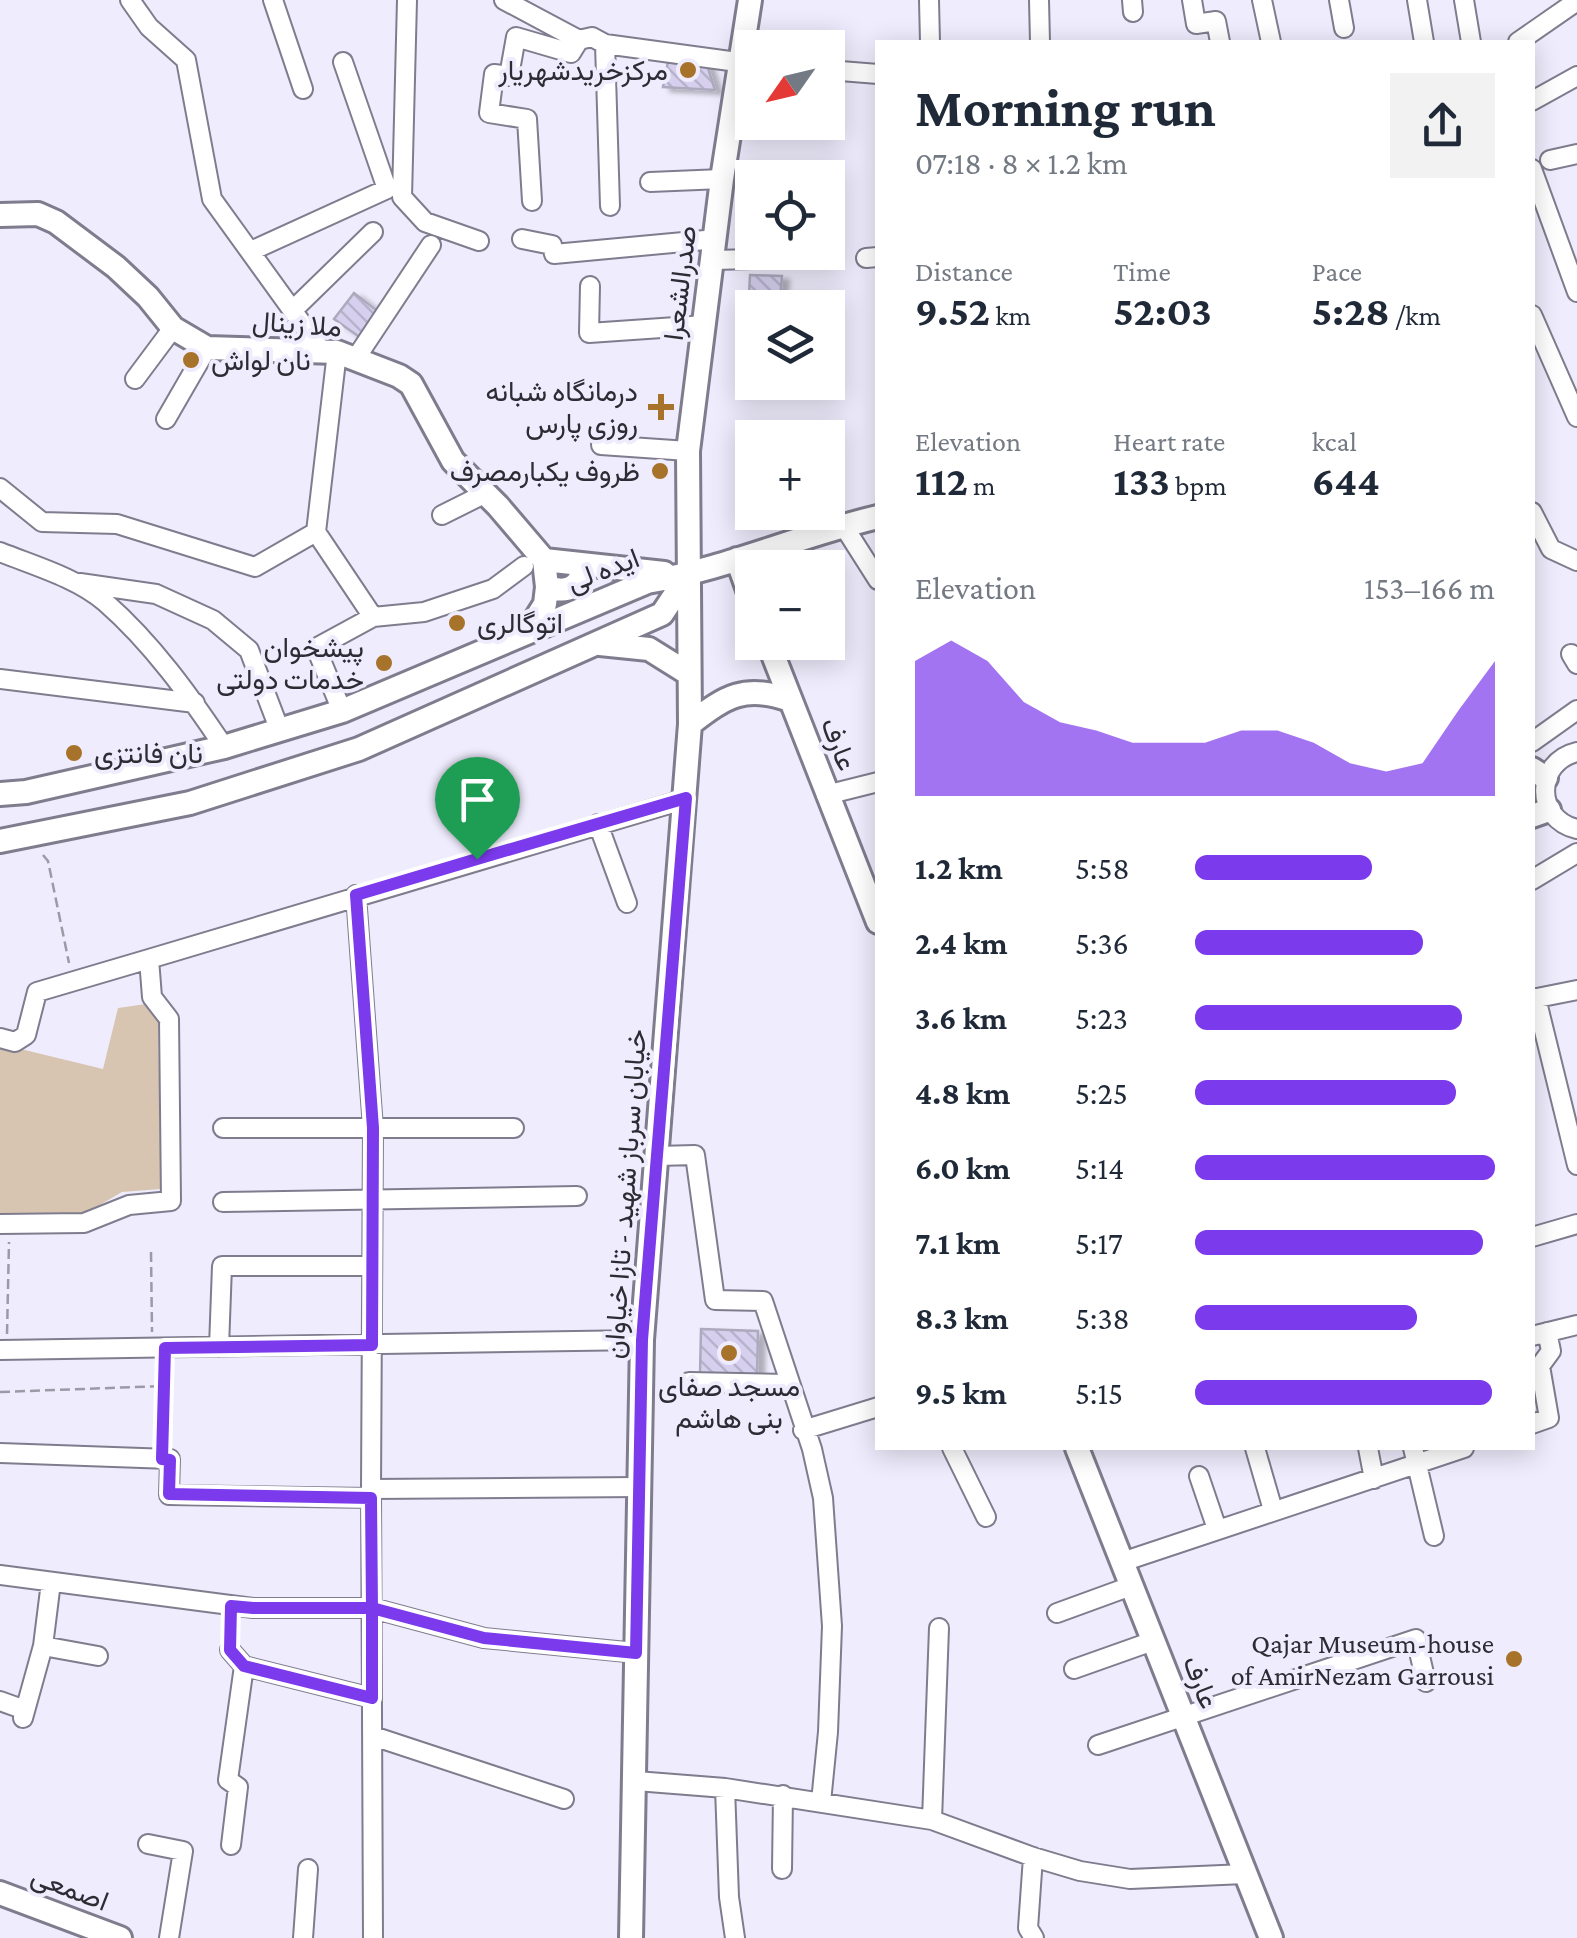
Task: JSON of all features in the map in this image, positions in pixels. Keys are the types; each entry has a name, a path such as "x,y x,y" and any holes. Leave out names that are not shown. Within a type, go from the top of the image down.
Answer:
{"main road":[{"name":"صدرالشعرا","path":"749,30 750,0"},
{"name":"صدرالشعرا","path":"688,575 688,451 722,180 735,122"},
{"path":"0,215 38,214 56,222 124,274 173,328 206,348"},
{"name":"ملا زینال","path":"206,348 338,353 411,384 453,461 486,494 534,563"},
{"path":"845,525 875,518"},
{"path":"765,550 827,530"},
{"path":"534,563 688,575 735,560"},
{"path":"510,641 535,620 544,604 547,588 534,563"},
{"path":"547,588 573,588 581,580 585,566"},
{"name":"ایده لى","path":"0,794 26,792 280,731 342,711 647,582 688,575"},
{"name":"ایده لى","path":"0,841 190,803 359,749 662,614 688,575"},
{"name":"خیابان سرباز شهید - تازا خیاوان","path":"631,1938 642,1340 686,798 690,724 688,575"},
{"path":"597,644 649,649 688,674"},
{"name":"عارف","path":"775,660 875,915"},
{"path":"690,724 726,697 767,692 790,700"},
{"name":"عارف","path":"1078,1450 1271,1938"},
{"name":"اصمعی","path":"0,1893 120,1938"}],"street":[{"path":"130,0 148,27 186,60 212,199 293,310 338,353"},
{"path":"272,0 303,90"},
{"path":"407,0 402,197 424,222 480,241"},
{"path":"504,0 579,40 592,38 605,44 735,61"},
{"path":"929,0 930,40"},
{"path":"1039,0 1040,40"},
{"path":"1192,0 1196,24 1216,21 1220,40"},
{"path":"1262,0 1272,40"},
{"path":"1339,0 1344,28"},
{"path":"1417,0 1424,40"},
{"path":"1464,0 1471,40"},
{"path":"1521,40 1577,1"},
{"path":"532,201 527,119 489,113 494,74 509,76 516,37 571,53 579,40"},
{"path":"605,44 610,206"},
{"path":"252,251 386,189 343,62"},
{"path":"845,71 875,74"},
{"path":"1535,99 1577,76"},
{"path":"1577,154 1541,164 1577,292"},
{"path":"650,182 722,180"},
{"path":"293,310 372,232"},
{"path":"522,240 552,245 554,254 735,252"},
{"path":"373,616 316,532 338,353 430,245"},
{"path":"590,286 589,333 705,324"},
{"path":"1535,322 1577,416"},
{"path":"135,379 173,328"},
{"path":"166,418 206,348"},
{"path":"601,446 688,451"},
{"path":"0,488 42,522 117,524 255,566 316,532"},
{"path":"442,515 486,494"},
{"path":"1535,518 1550,549 1577,560"},
{"path":"845,528 875,575"},
{"path":"0,552 74,582 104,601 163,663 224,747"},
{"path":"342,711 316,648 373,616 424,612 493,589 534,563"},
{"path":"74,582 156,594 214,620 249,650 280,731"},
{"path":"0,679 194,703"},
{"path":"1535,740 1577,710"},
{"path":"1577,752 1539,774 1544,794 1541,813 1577,828"},
{"path":"826,795 875,783"},
{"path":"0,1038 15,1042 26,1035 36,992 686,798"},
{"path":"598,824 627,903"},
{"path":"1535,878 1577,853"},
{"path":"356,895 373,1128 374,1938"},
{"path":"5,1224 84,1223 128,1205 171,1201 169,1019 152,997 149,959"},
{"path":"1535,998 1577,990"},
{"path":"1535,1002 1577,1165"},
{"path":"223,1128 514,1128"},
{"path":"657,1156 695,1155 715,1300 763,1300 812,1449 823,1498 832,1626 821,1802"},
{"path":"224,1202 577,1196"},
{"path":"1535,1237 1577,1224"},
{"path":"219,1347 222,1266 372,1266"},
{"path":"1541,1421 1540,1366 1552,1352 1540,1334 1577,1325"},
{"path":"4,1350 642,1340"},
{"path":"689,1382 789,1384"},
{"path":"803,1430 875,1408"},
{"path":"953,1450 986,1517"},
{"path":"1256,1450 1273,1510"},
{"path":"1368,1450 1374,1479"},
{"path":"1122,1562 1374,1479 1415,1456 1452,1450"},
{"path":"0,1452 170,1460 169,1494 640,1487"},
{"path":"1415,1456 1434,1536"},
{"path":"1199,1476 1217,1529"},
{"path":"0,1575 253,1608 372,1608 484,1638 636,1653"},
{"path":"0,1701 24,1714 42,1646 50,1582"},
{"path":"1056,1613 1131,1586"},
{"path":"932,1820 939,1628"},
{"path":"1098,1745 1416,1639 1426,1682"},
{"path":"1074,1669 1153,1641"},
{"path":"42,1646 98,1656"},
{"path":"230,1650 244,1666 372,1698"},
{"path":"231,1845 238,1787 228,1780 244,1666"},
{"path":"372,1736 564,1799"},
{"path":"636,1782 784,1795 932,1820 1033,1857 1130,1880 1244,1874"},
{"path":"724,1788 729,1898 735,1938"},
{"path":"782,1869 784,1795"},
{"path":"148,1844 183,1850 169,1938"},
{"path":"1033,1857 1028,1928 1034,1938"},
{"path":"303,1938 308,1870"}],"path":[{"path":"30,837 48,861 72,983"},
{"path":"4,1350 5,1224"},
{"path":"150,1252 164,1386 162,1459"},
{"path":"0,1392 164,1386"}],"shaded area":[{"path":"146,1004 158,1019 161,1189 122,1192 86,1213 0,1214 0,1044 103,1069 118,1008"}],"building":[{"name":"مرکزخریدشهریار","path":"669,56 706,62 715,90 663,87"},
{"path":"750,275 782,276 781,290 749,290"},
{"path":"354,293 380,313 361,338 334,319"},
{"name":"مسجد صفای بنی هاشم","path":"701,1329 758,1331 757,1375 700,1374"}],"place":[{"name":"مرکزخریدشهریار","path":"688,70"},
{"name":"نان لواش","path":"191,360"},
{"name":"درمانگاه شبانه روزی پارس","path":"661,407"},
{"name":"ظروف یکبارمصرف","path":"660,471"},
{"name":"اتوگالری","path":"457,623"},
{"name":"پیشخوان خدمات دولتی","path":"384,663"},
{"name":"نان فانتزی","path":"74,753"},
{"name":"مسجد صفای بنی هاشم","path":"729,1353"},
{"name":"Qajar Museum-house of AmirNezam Garrousi","path":"1514,1659"}],"route":[{"path":"477,859 356,895 373,1128 372,1345 165,1348 162,1459 170,1460 169,1494 371,1498 372,1608 231,1606 230,1650 244,1666 372,1698 372,1608 484,1638 636,1653 642,1340 686,798 477,859"}]}
